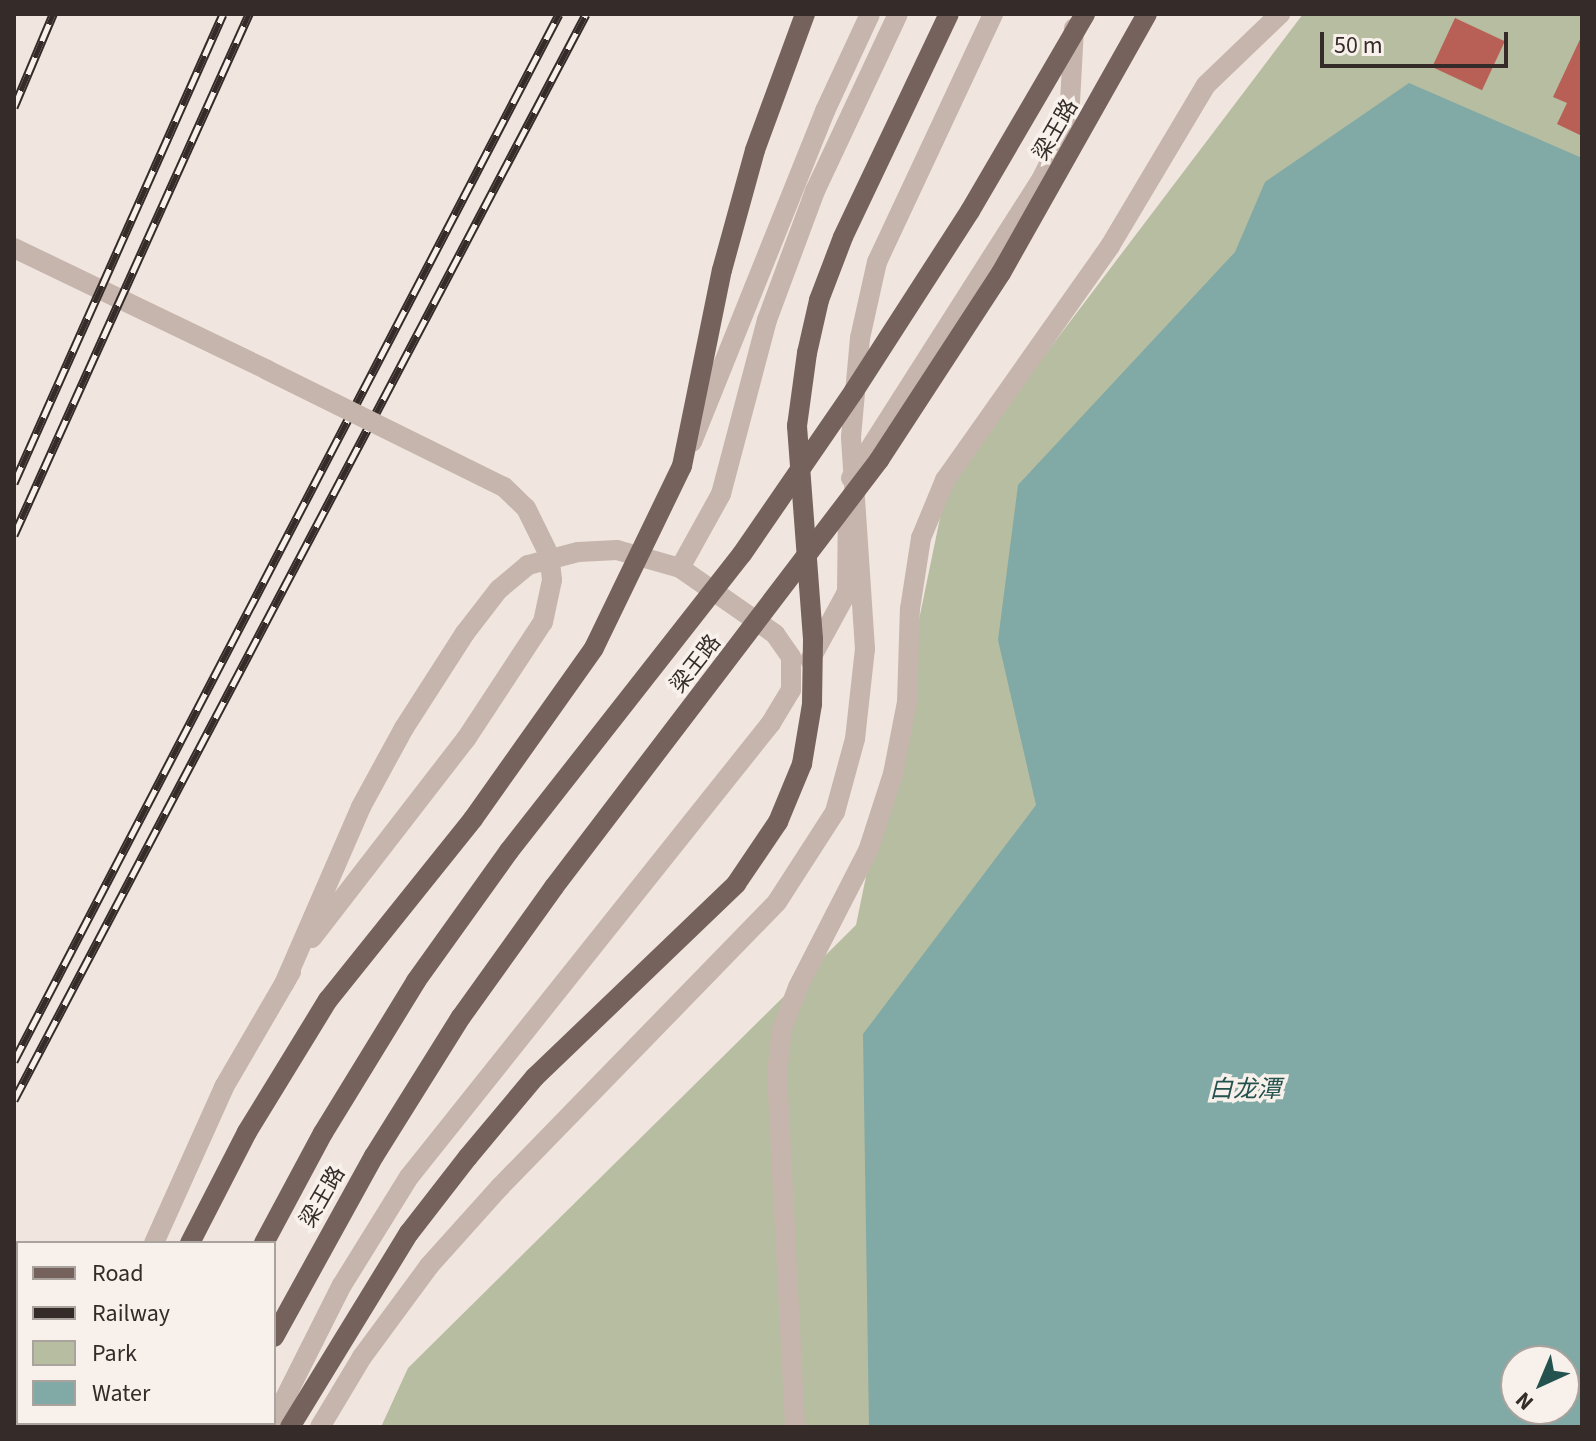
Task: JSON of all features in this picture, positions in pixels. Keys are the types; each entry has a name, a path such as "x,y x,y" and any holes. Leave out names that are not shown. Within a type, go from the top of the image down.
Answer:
{"main road":[{"path":"191,1241 247,1132 328,1000 473,819 594,648 682,466 747,180 786,54 805,14"},
{"path":"290,1427 409,1233 468,1157 535,1077 736,884 778,822 802,764 812,704 813,639 797,426 807,353 819,300 843,237 949,14"},
{"name":"梁王路","path":"265,1241 323,1133 416,981 509,851 742,554 837,416 970,211 1085,14"},
{"name":"梁王路","path":"276,1333 382,1143 461,1017 554,887 879,460 1001,273 1147,14"}],"street":[{"path":"682,466 825,111 870,14"},
{"path":"680,568 721,494 767,320 815,191 898,14"},
{"path":"320,1427 362,1357 429,1266 500,1187 777,902 835,812 855,739 865,649 851,437 860,338 877,262 993,14"},
{"path":"276,1417 342,1285 409,1177 747,754 791,690 847,592 852,472 981,277 1061,140 1070,102 1075,14"},
{"path":"795,1427 777,1073 782,1029 798,987 868,851 893,774 907,702 910,609 921,538 945,480 1110,246 1206,85 1280,14"},
{"path":"14,248 504,487 526,508 549,555 549,607 543,622 510,679 357,876 284,984 224,1087 155,1241"},
{"path":"284,984 368,794 465,633 499,589 528,565 578,552 617,550 680,568 775,634 791,657 791,690"}],"green space":[{"name":"白龙潭","path":"1303,14 1582,14 1582,1427 381,1427 408,1368 856,925 947,484"}],"water":[{"name":"白龙潭","path":"1409,83 1582,158 1582,1427 869,1427 863,1034 1036,805 998,640 1018,485 1235,252 1265,182"}],"building":[{"path":"1455,18 1505,41 1482,90 1432,67"},
{"path":"1582,35 1582,136 1557,124 1567,103 1553,97"}],"railway":[{"path":"14,107 53,14"},
{"path":"14,483 223,14"},
{"path":"14,535 249,14"},
{"path":"14,1061 559,14"},
{"path":"14,1100 586,14"}]}
